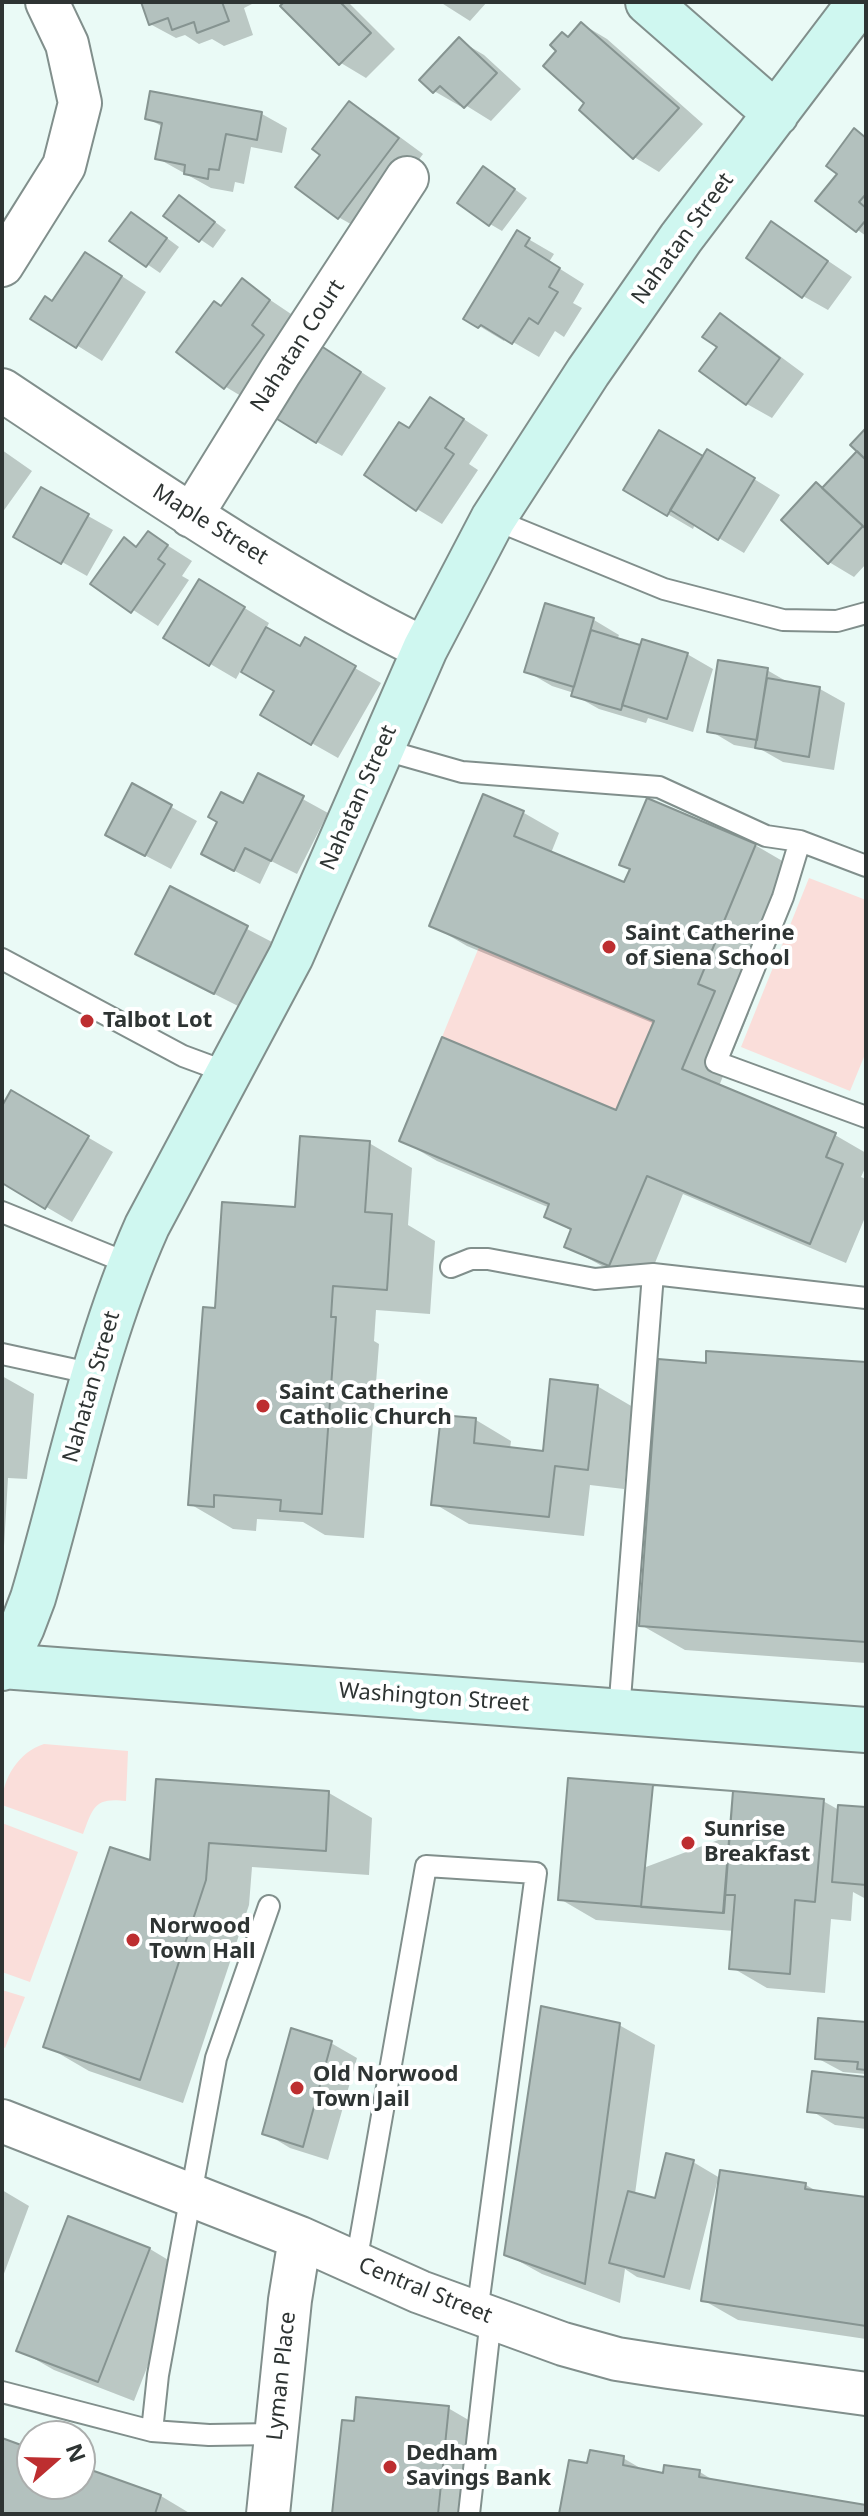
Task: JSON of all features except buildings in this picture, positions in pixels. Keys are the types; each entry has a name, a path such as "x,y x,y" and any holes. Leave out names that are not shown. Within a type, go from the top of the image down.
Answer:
{"main road":[{"path":"648,2 776,114"},
{"name":"Nahatan Street","path":"2,1667 33,1598 94,1374 130,1264 147,1226 291,956 425,649 493,519 588,372 681,238 860,2"},
{"name":"Washington Street","path":"2,1667 866,1730"}],"street":[{"path":"2,265 64,166 80,103 67,44 47,2"},
{"name":"Nahatan Court","path":"191,516 280,372 407,178"},
{"name":"Maple Street","path":"2,390 191,516 387,631 425,649"},
{"name":"Central Street","path":"2,2121 300,2238 420,2292 563,2344 617,2359 866,2394"},
{"name":"Lyman Place","path":"268,2514 292,2281 300,2238"}],"lane":[{"path":"493,519 664,589 783,620 837,621 866,613"},
{"path":"381,749 462,772 659,787 766,836 800,841 866,866"},
{"path":"800,841 783,897 716,1062 866,1117"},
{"path":"2,959 183,1056 229,1073"},
{"path":"2,1212 130,1264"},
{"path":"451,1267 471,1259 488,1259 595,1279 653,1274 866,1298"},
{"path":"619,1712 653,1274"},
{"path":"2,1354 94,1374"},
{"path":"356,2263 426,1866 536,1873 484,2315 469,2514"},
{"path":"152,2431 158,2375 216,2058 269,1906"},
{"path":"2,2392 152,2431 209,2435 275,2434"}],"shaded area":[{"path":"809,878 866,900 866,1052 850,1091 741,1047"},
{"path":"479,947 654,1021 616,1110 442,1037"},
{"path":"44,1744 128,1751 126,1801 107,1801 96,1806 83,1834 2,1805 5,1785 14,1767 27,1753"},
{"path":"2,1823 78,1852 30,1982 2,1972"},
{"path":"2,1990 25,1997 5,2048 2,2047"}],"place":[{"name":"Saint Catherine of Siena School","path":"609,947"},
{"name":"Talbot Lot","path":"87,1021"},
{"name":"Saint Catherine Catholic Church","path":"263,1406"},
{"name":"Sunrise Breakfast","path":"688,1843"},
{"name":"Norwood Town Hall","path":"133,1940"},
{"name":"Old Norwood Town Jail","path":"297,2088"},
{"name":"Dedham Savings Bank","path":"390,2467"}]}
